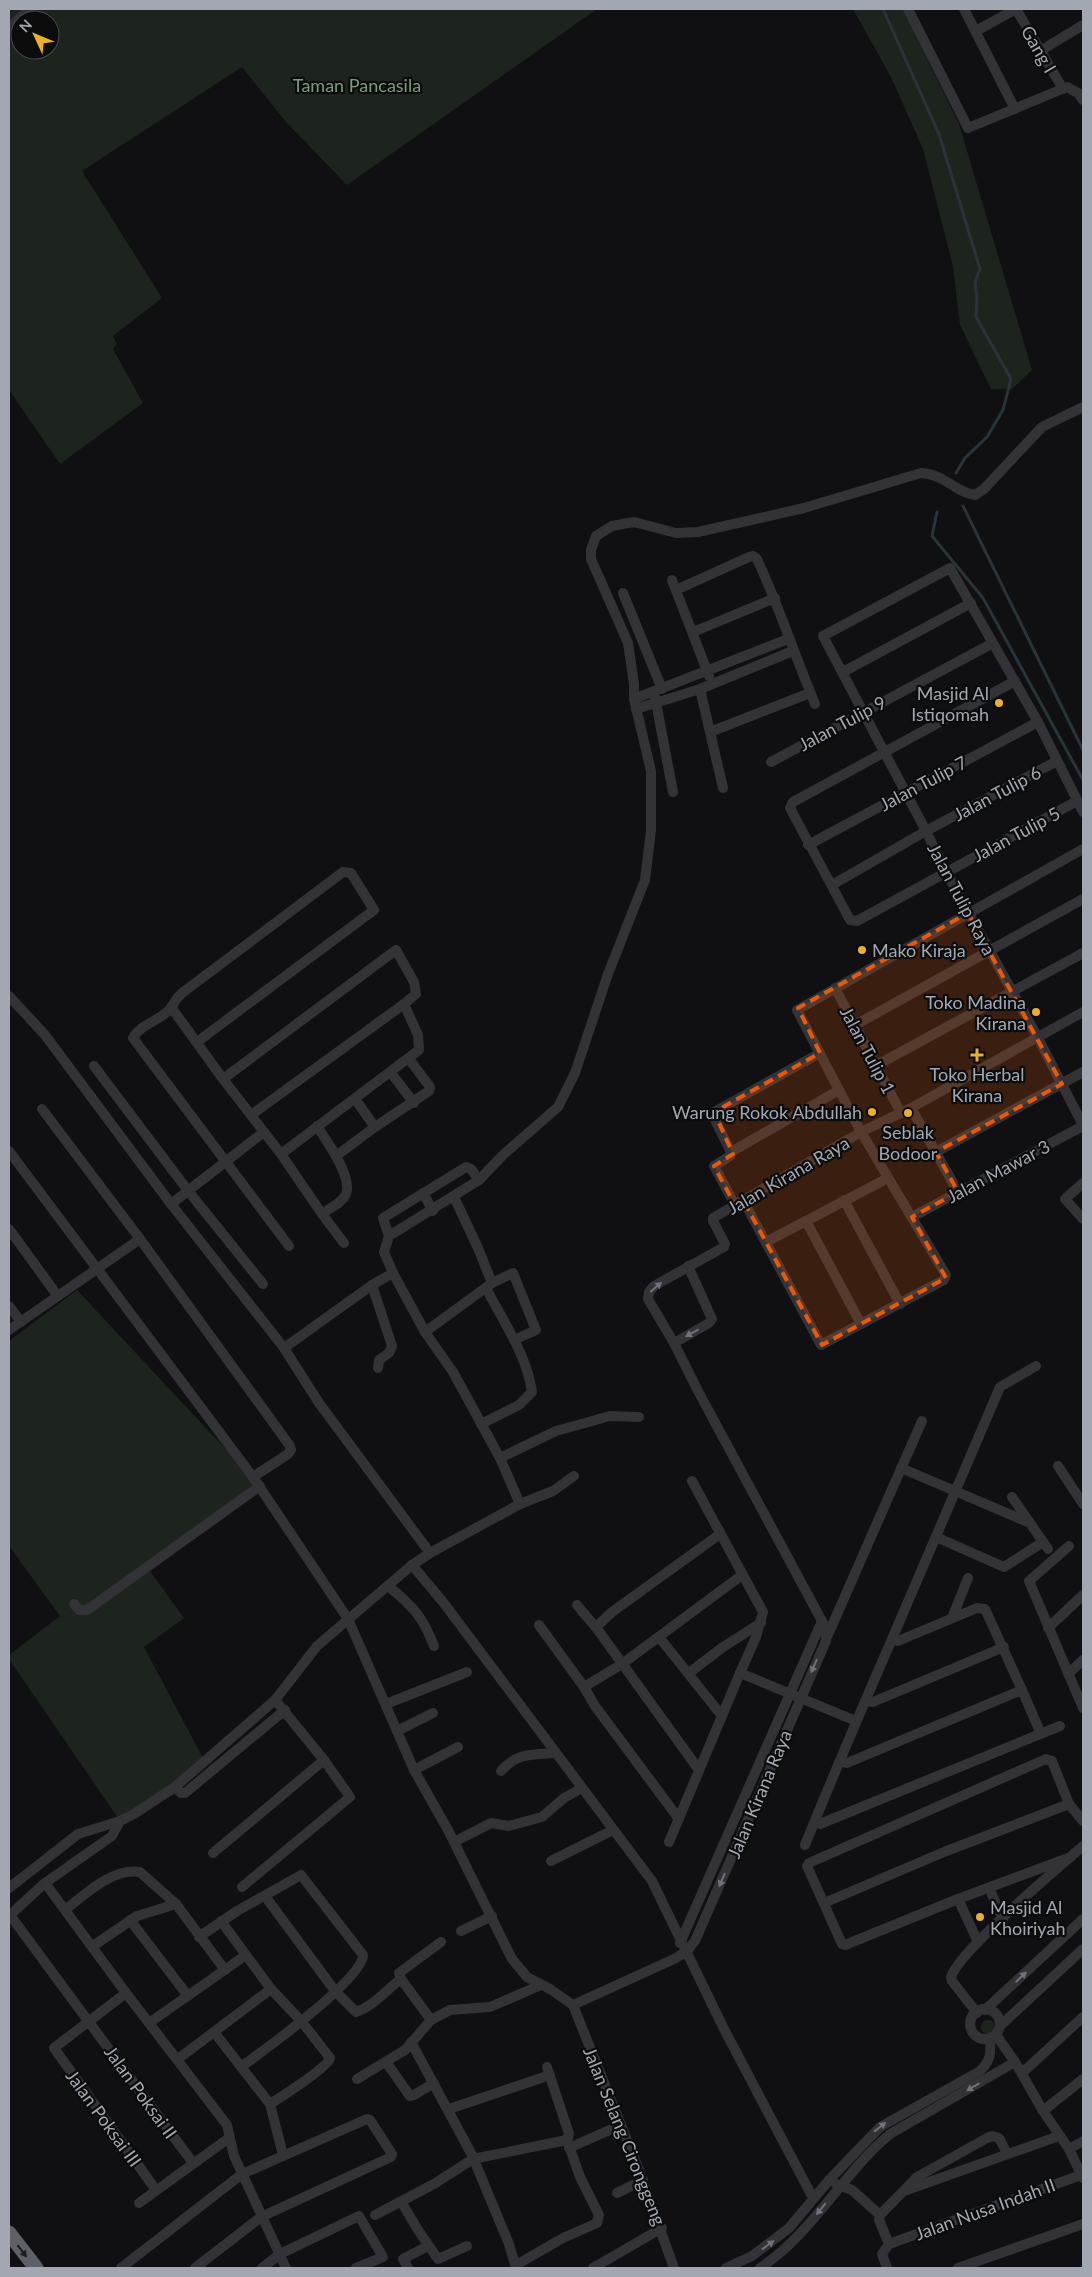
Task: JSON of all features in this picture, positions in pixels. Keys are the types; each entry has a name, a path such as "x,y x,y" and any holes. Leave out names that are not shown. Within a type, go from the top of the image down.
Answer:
{"highway":[{"path":"9,2233 36,2268"}],"street":[{"path":"9,27 31,9"},
{"path":"908,9 968,128 1067,87 1073,88 1083,100"},
{"path":"964,9 1015,109"},
{"path":"976,31 1016,9"},
{"name":"Gang I","path":"1016,9 1063,89"},
{"path":"1040,51 1083,25"},
{"path":"389,1236 433,1211 479,1180 504,1154 558,1107 566,1095 575,1073 608,974 645,880 651,821 651,771 635,704 628,643 591,558 592,543 596,536 612,526 634,522 685,534 709,530 804,508 915,474 936,474 968,494 979,494 1042,427 1083,407"},
{"path":"710,684 708,671 674,585 754,556 775,598 788,639 815,704"},
{"name":"Jalan Tulip Raya","path":"971,603 950,568 823,636 906,792 946,872 1037,1036 1083,1125"},
{"path":"623,593 658,690 657,703 673,792"},
{"path":"692,632 775,598"},
{"path":"843,672 971,603 1038,722 1083,812"},
{"path":"635,704 658,690 788,639"},
{"name":"Jalan Tulip 9","path":"771,762 993,642"},
{"path":"635,704 657,703 700,689 793,651"},
{"path":"832,885 808,845 790,808 793,802 1015,681"},
{"path":"700,689 723,788"},
{"path":"710,732 810,693"},
{"name":"Jalan Tulip 7","path":"808,845 1038,722"},
{"name":"Jalan Tulip 6","path":"832,885 926,831 1057,761"},
{"name":"Jalan Tulip 5","path":"832,885 850,920 857,921 1077,801"},
{"path":"839,1090 731,1152 730,1156 714,1166 766,1242 820,1344 900,1304 944,1280 946,1277 861,1132 820,1053 796,1010 1083,849"},
{"path":"197,1042 374,910 349,872 343,872 182,993 173,1001 171,1007 134,1038 289,1246"},
{"path":"855,1025 1083,899"},
{"path":"223,1079 396,950 416,986 416,994 251,1114"},
{"path":"877,1065 1083,953"},
{"name":"Jalan Tulip 1","path":"835,988 901,1113"},
{"path":"9,996 45,1035 171,1204 284,1348 318,1403 430,1553"},
{"path":"281,1154 316,1126 418,1052 420,1046 415,1024 404,1004"},
{"path":"171,1007 223,1079 281,1154 344,1243"},
{"name":"Jalan Kirana Raya","path":"688,1266 724,1247 725,1244 712,1220 739,1202 861,1132 911,1108 1083,1012"},
{"path":"731,1152 713,1116 716,1110 820,1053"},
{"path":"336,1156 429,1091 430,1087 409,1059"},
{"path":"94,1066 189,1192 263,1284"},
{"path":"936,1152 1083,1072"},
{"path":"391,1073 414,1103"},
{"path":"355,1099 375,1127"},
{"path":"911,1108 958,1192"},
{"path":"42,1109 140,1239 290,1446 291,1450 288,1454 253,1477"},
{"name":"Jalan Mawar 3","path":"912,1217 1083,1125"},
{"path":"316,1126 336,1156 348,1186 345,1195 340,1201 322,1214"},
{"path":"171,1204 189,1192 264,1132"},
{"path":"9,1151 260,1486 348,1620 414,1770 454,1842 512,1959 527,1977 550,1989 573,2005"},
{"path":"479,1180 471,1169 466,1167 383,1218 389,1236 384,1252 393,1274 425,1332 453,1372 500,1458 520,1504"},
{"path":"766,1242 888,1178"},
{"path":"1083,1183 1066,1197 1066,1201 1083,1219"},
{"path":"423,1193 433,1211"},
{"path":"454,1197 478,1248 489,1286 530,1379 532,1392 519,1405 481,1424"},
{"path":"844,1200 900,1304"},
{"path":"806,1221 861,1324"},
{"path":"9,1230 58,1295"},
{"path":"9,1330 140,1239"},
{"path":"674,1343 709,1323 712,1319 688,1266 654,1286 649,1292 648,1299 674,1343 698,1392 822,1620 826,1629 826,1641"},
{"path":"425,1332 489,1286 513,1273 536,1330 514,1340"},
{"path":"284,1348 372,1285 393,1274"},
{"path":"372,1285 392,1346 389,1353 379,1360 378,1368"},
{"path":"9,1306 21,1322"},
{"path":"805,1845 856,1721 1000,1387 1036,1366"},
{"path":"500,1458 556,1431 610,1416 640,1417"},
{"name":"Jalan Kirana Raya","path":"573,2005 687,1951 701,1929 922,1421"},
{"path":"1058,1466 1083,1504"},
{"path":"901,1468 1030,1523"},
{"path":"9,1888 78,1834 120,1821 175,1787 275,1700 317,1646 412,1565 430,1553 520,1504 553,1491 574,1476"},
{"path":"669,1842 761,1623 762,1610 692,1480"},
{"path":"74,1604 79,1610 87,1610 260,1486"},
{"path":"936,1537 1004,1567 1045,1545 1012,1497"},
{"path":"596,1627 612,1612 720,1534"},
{"path":"1070,1546 1029,1581 1083,1708"},
{"path":"412,1565 443,1602 652,1881 724,2029 813,2198"},
{"path":"584,1687 622,1664 742,1575"},
{"path":"952,1618 968,1578"},
{"path":"388,1586 408,1602 420,1616 434,1646"},
{"path":"1048,1628 1083,1595"},
{"path":"959,1601 985,1609 988,1612 1041,1734"},
{"path":"577,1605 596,1627 699,1770"},
{"path":"892,1639 898,1641 977,1608"},
{"name":"Jalan Kirana Raya","path":"674,1958 822,1620"},
{"path":"689,1673 723,1647 761,1623"},
{"path":"539,1625 584,1687 595,1706 679,1818"},
{"path":"659,1637 722,1716"},
{"path":"865,1701 873,1702 1004,1648"},
{"path":"1068,1674 1083,1660"},
{"path":"386,1704 467,1672"},
{"path":"740,1673 856,1721"},
{"path":"840,1761 847,1763 1022,1690"},
{"path":"242,1887 350,1798 350,1795 324,1760 275,1700"},
{"path":"175,1787 181,1793 186,1793 285,1710"},
{"path":"397,1731 432,1714"},
{"path":"814,1822 820,1824 1060,1726"},
{"path":"414,1770 458,1747"},
{"path":"501,1771 508,1763 520,1755 555,1753"},
{"path":"1071,1857 958,1899 845,1945 842,1944 807,1867 810,1863 1046,1759 1052,1761 1069,1804 1083,1821"},
{"path":"212,1853 324,1760"},
{"path":"454,1842 491,1823 509,1826 542,1817 564,1798 582,1788"},
{"path":"824,1903 944,1852 1069,1804"},
{"path":"10,1915 46,1883 112,1836 120,1821"},
{"path":"551,1861 613,1830"},
{"path":"981,2011 951,1977 956,1966 978,1942 1083,1846"},
{"path":"66,1909 95,1887 116,1875 137,1872 176,1904 225,1970"},
{"path":"199,1937 221,1921 301,1875 362,1954 363,1958 360,1966 335,1991 302,2022 241,2068"},
{"path":"46,1883 227,2125 229,2138 242,2174 286,2268"},
{"path":"989,1888 1003,1919"},
{"path":"265,1896 335,1991 356,2012 374,2003 382,1993 401,1978"},
{"path":"958,1899 978,1942"},
{"path":"93,1946 130,1920 176,1904"},
{"name":"Jalan Poksai II","path":"10,1915 193,2163"},
{"path":"461,1931 492,1916"},
{"path":"1083,1919 981,2011 971,2023 972,2031 978,2037 995,2033 1083,1949"},
{"path":"130,1920 188,1996"},
{"path":"221,1921 271,1989 302,2022 330,2060 270,2104"},
{"path":"431,2020 401,1978 400,1971 441,1942"},
{"path":"149,2023 246,1955"},
{"path":"357,2079 405,2050 431,2020 450,2010 490,2007 540,1985"},
{"path":"178,2059 271,1989"},
{"path":"89,2021 126,1992"},
{"name":"Jalan Selang Cironggeng","path":"573,2005 662,2228 674,2268"},
{"path":"726,2268 752,2256 789,2228 830,2179 880,2127 980,2071 989,2063 998,2016 990,2010 981,2011"},
{"path":"1022,2073 1083,2017"},
{"name":"Jalan Poksai III","path":"89,2021 55,2046 55,2050 156,2190"},
{"path":"214,2032 270,2104 283,2155"},
{"path":"995,2033 1069,2149 1082,2177"},
{"path":"411,2042 449,2109 473,2159 509,2244 516,2267 563,2238 597,2223 599,2215 580,2177 568,2144 569,2134 548,2071 449,2109"},
{"path":"386,2062 410,2096 434,2083"},
{"path":"760,2268 779,2256 796,2238 877,2144 890,2134 1015,2062"},
{"path":"1043,2111 1083,2079"},
{"path":"121,2268 242,2174 367,2118 392,2156 261,2217 195,2268"},
{"path":"374,2215 402,2203 473,2159 568,2144 621,2125"},
{"path":"887,2268 882,2254 889,2244 879,2220 880,2215 917,2177 992,2136 998,2138 1007,2153"},
{"path":"904,2191 1059,2136"},
{"path":"138,2203 229,2138"},
{"path":"1069,2149 1083,2140"},
{"name":"Jalan Nusa Indah II","path":"889,2244 1082,2177"},
{"path":"830,2179 839,2187 852,2190 880,2215"},
{"path":"617,2193 643,2180"},
{"path":"402,2203 438,2259 467,2246"},
{"path":"262,2268 280,2254 359,2216 383,2257 356,2268"},
{"path":"958,2268 1083,2224"},
{"path":"593,2268 662,2228"},
{"path":"789,2228 796,2238"},
{"path":"408,2268 403,2259 428,2246"}],"highlighted area":[{"path":"968,913 1062,1084 936,1152 958,1192 912,1217 946,1278 822,1345 743,1200 735,1205 714,1166 733,1154 714,1112 820,1053 798,1008"}],"green space":[{"name":"Taman Pancasila","path":"9,9 597,9 347,185 287,123 242,67 82,171 162,298 113,336 117,344 113,349 143,403 60,464 9,390"},
{"path":"853,9 903,9 959,124 1032,370 1012,389 991,389 960,325 953,266 923,149 891,77"},
{"path":"77,1290 260,1486 147,1567 184,1618 144,1647 205,1762 120,1821 9,1659 9,1655 60,1616 9,1546 9,1341"},
{"path":"985,2020 991,2020 995,2027 991,2034 985,2034 981,2030 981,2024"}],"waterway":[{"path":"883,9 939,134 980,269 975,282 977,299 976,317 1011,379 1003,410 987,437 965,458 956,473"},
{"path":"963,506 1083,750"},
{"path":"937,512 932,536 983,598 1083,780"}],"place":[{"name":"Masjid Al Istiqomah","path":"999,703"},
{"name":"Mako Kiraja","path":"862,950"},
{"name":"Toko Madina Kirana","path":"1036,1012"},
{"name":"Toko Herbal Kirana","path":"977,1055"},
{"name":"Warung Rokok Abdullah","path":"872,1112"},
{"name":"Seblak Bodoor","path":"908,1113"},
{"name":"Masjid Al Khoiriyah","path":"980,1917"}]}
